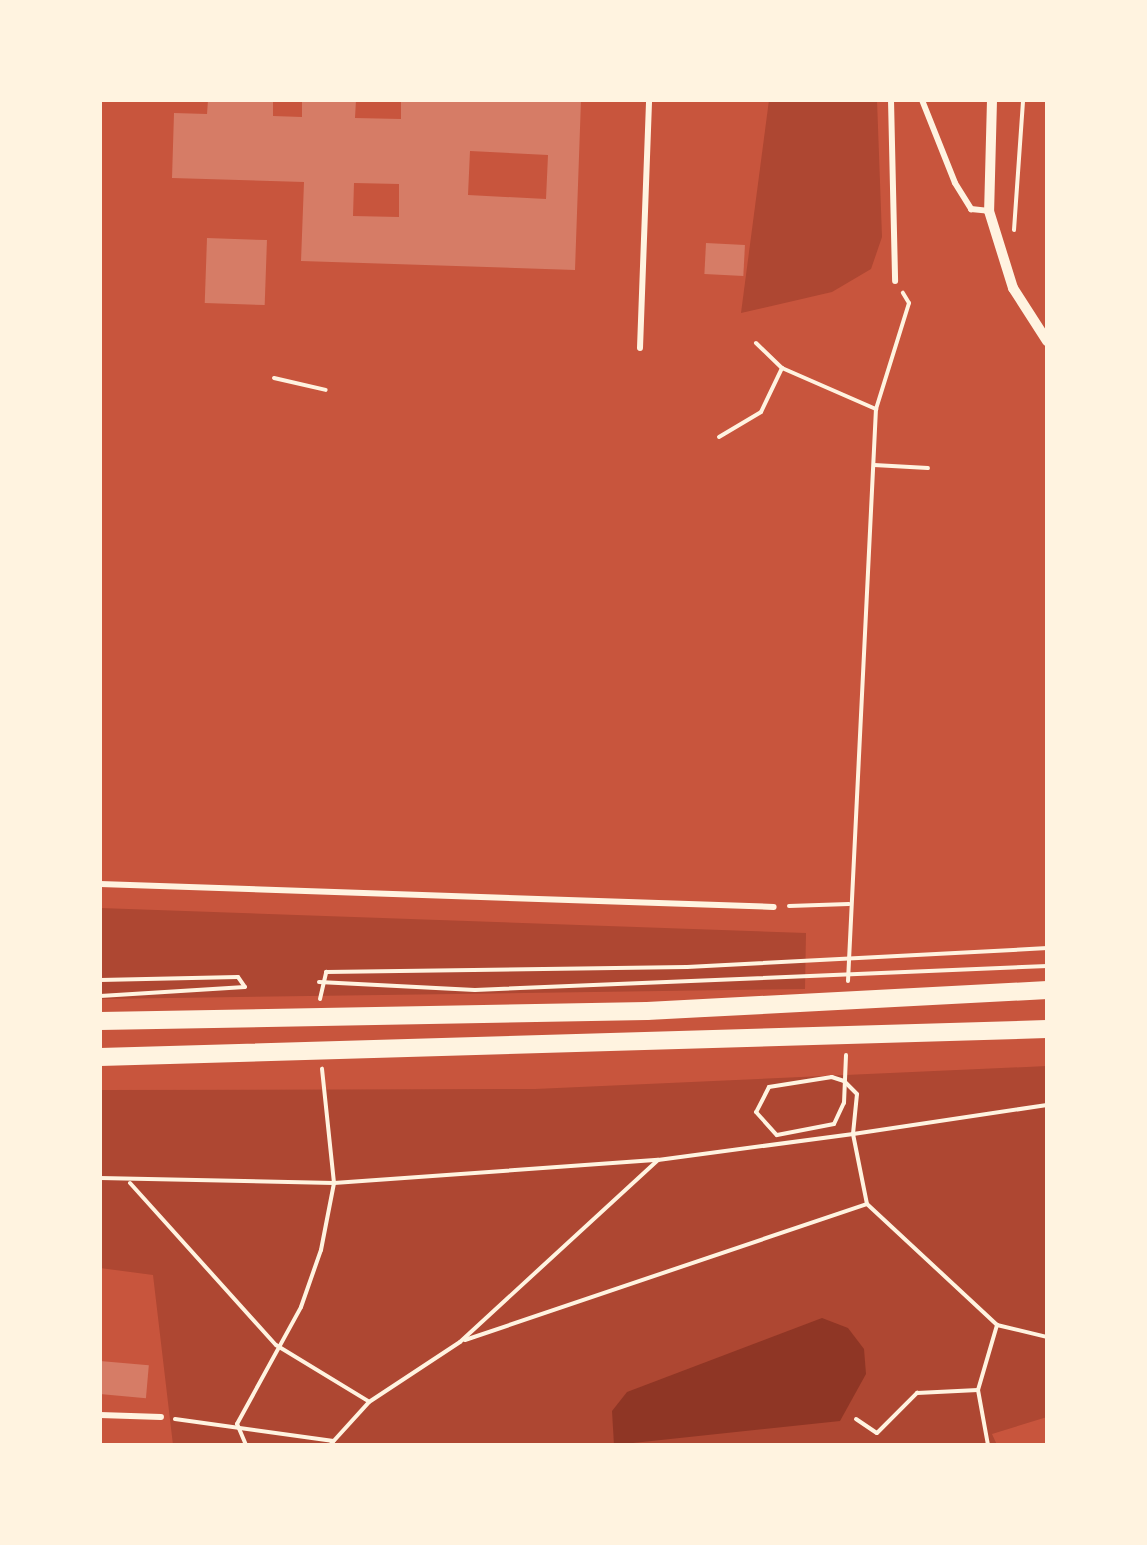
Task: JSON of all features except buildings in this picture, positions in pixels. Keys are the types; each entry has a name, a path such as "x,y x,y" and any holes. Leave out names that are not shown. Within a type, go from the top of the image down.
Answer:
{"main road":[{"path":"100,1020 321,1020 1047,990"},
{"path":"100,1057 322,1056 1047,1029"}],"street":[{"path":"992,100 989,211 1013,288 1047,340"}],"lane":[{"path":"640,348 650,100"},
{"path":"891,100 895,280"},
{"path":"922,100 954,183 971,209 989,211"},
{"path":"100,884 774,907"},
{"path":"100,1415 162,1417"}],"path":[{"path":"1014,239 1023,100"},
{"path":"848,984 876,408 909,303 895,280"},
{"path":"756,343 782,368 876,408"},
{"path":"719,437 761,412 782,368"},
{"path":"274,378 326,390"},
{"path":"874,465 928,468"},
{"path":"774,907 852,904"},
{"path":"321,1020 319,982 326,972 687,967 1047,948"},
{"path":"319,982 475,990 1047,966"},
{"path":"100,980 238,977 245,987 100,996"},
{"path":"846,1044 834,1124 785,1136 763,1128 762,1094 832,1077 858,1094 853,1134 867,1204 997,1325 1047,1337"},
{"path":"246,1445 237,1424 276,1345 301,1308 334,1183 322,1056"},
{"path":"100,1178 130,1183 334,1183 658,1160 1047,1105"},
{"path":"162,1417 237,1424 332,1443 369,1402 460,1342 658,1160"},
{"path":"130,1183 276,1345 369,1402"},
{"path":"460,1342 867,1204"},
{"path":"988,1445 978,1390 997,1325"},
{"path":"856,1419 877,1433 917,1393 978,1390"}],"shaded area":[{"path":"769,100 877,100 882,237 871,269 832,292 741,313"},
{"path":"100,908 806,933 805,989 100,999"},
{"path":"1047,1066 1047,1417 992,1434 997,1445 173,1445 153,1275 100,1268 100,1090 535,1089"},
{"path":"822,1318 848,1328 864,1349 866,1374 840,1421 614,1445 612,1411 627,1392"}]}
